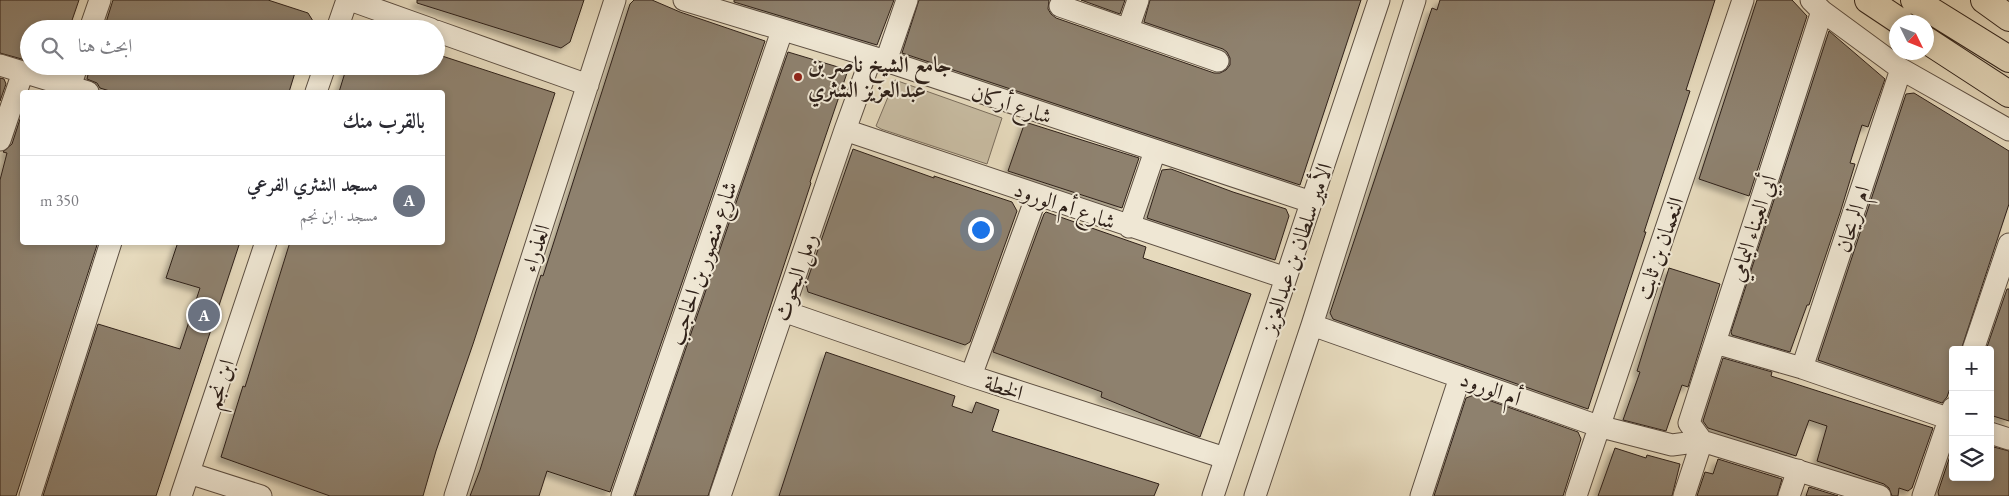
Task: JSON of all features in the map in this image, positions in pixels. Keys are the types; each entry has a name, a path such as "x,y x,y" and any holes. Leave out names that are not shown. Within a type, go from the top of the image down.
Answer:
{"main road":[{"path":"1868,0 1890,15"},
{"path":"1914,0 2008,58"},
{"path":"1984,0 2009,18"},
{"path":"1934,45 2009,94"}],"street":[{"path":"93,20 100,0"},
{"path":"340,20 348,0 405,20"},
{"name":"العذراء","path":"455,496 615,0"},
{"name":"شارع أركان","path":"684,0 878,60 1311,202"},
{"name":"رمل البحوث","path":"720,496 845,130 907,0"},
{"path":"1128,29 1138,0"},
{"name":"الأمير سلطان بن عبدالعزيز","path":"1213,496 1379,0"},
{"name":"الأمير سلطان بن عبدالعزيز","path":"1255,496 1312,326 1415,0"},
{"name":"النعمان بن ثابت","path":"1576,496 1743,0"},
{"path":"1817,5 1901,69 2009,130"},
{"name":"أبي العيناء اليمامي","path":"1702,441 1689,423 1817,5"},
{"path":"1060,6 1218,61"},
{"name":"شارع منصور بن الحاجب","path":"622,496 782,31"},
{"path":"445,34 588,85"},
{"path":"0,65 20,71"},
{"name":"ام الريحان","path":"1802,368 1901,69"},
{"path":"0,140 22,75"},
{"path":"32,75 79,90 78,75"},
{"path":"317,90 321,75"},
{"name":"شارع أم الورود","path":"845,130 1129,227 1286,278"},
{"path":"1129,227 1155,151"},
{"path":"971,376 1037,195"},
{"path":"1974,346 2009,244"},
{"path":"30,496 110,245"},
{"name":"ابن نجم","path":"181,496 265,245"},
{"name":"الخطة","path":"783,311 971,376 1225,458"},
{"name":"أم الورود","path":"1312,326 1598,426 1672,445 1702,441"},
{"path":"1715,343 1802,368 1949,415"},
{"path":"1421,496 1460,377"},
{"path":"1923,496 1949,424"},
{"path":"1994,434 2009,439"},
{"path":"1684,496 1702,441 1880,496"},
{"path":"1789,496 1798,470"},
{"path":"189,473 261,496"}],"shaded area":[{"path":"895,80 1002,118 987,164 876,126"}],"building":[{"path":"0,0 79,0 72,20 20,20 20,59 0,53"},
{"path":"113,0 268,0 308,13 312,20 107,20"},
{"path":"417,0 584,0 570,42 561,48 417,3"},
{"path":"634,0 652,0 680,12 765,41 610,492 547,471 539,496 470,496 630,4"},
{"path":"734,0 894,0 877,45 734,2"},
{"path":"919,0 1049,0 1048,9 1056,18 1214,73 1220,73 1230,65 1230,58 1227,52 1144,22 1150,0 1361,0 1300,185 902,53"},
{"path":"1081,0 1125,0 1120,14"},
{"path":"1440,0 1715,0 1686,90 1690,91 1588,409 1333,319 1330,313 1432,8 1437,10"},
{"path":"1757,0 1792,0 1807,16 1749,196 1699,179"},
{"path":"1829,31 1885,79 1868,127 1862,125 1850,163 1855,164 1840,213 1809,305 1807,305 1790,352 1732,335 1731,332"},
{"path":"788,52 848,70 708,496 635,496"},
{"path":"445,57 555,93 436,451 423,496 330,496 221,457 289,245 445,245 445,90 340,90 344,75 445,75"},
{"path":"88,75 294,75 290,90 106,90 87,79"},
{"path":"0,78 4,79 6,84 0,101"},
{"path":"1914,93 2009,151 2009,204 1962,346 1949,346 1949,391 1942,403 1818,360 1906,94"},
{"path":"20,119 20,245 97,245 16,496 0,496 0,180 7,153 3,152 12,144"},
{"path":"1025,122 1139,158 1122,208 1008,171"},
{"path":"853,149 934,178 934,176 1012,202 1017,211 970,342 965,345 808,292 806,284"},
{"path":"1171,169 1286,209 1289,216 1275,260 1147,218 1162,170"},
{"path":"1046,212 1146,247 1143,258 1251,294 1200,437 1101,397 1102,392 993,352"},
{"path":"177,245 239,245 156,496 43,496 98,324 180,349 200,288 166,278"},
{"path":"1669,268 1720,284 1688,387 1682,385 1666,431 1623,420 1640,372 1637,371"},
{"path":"2007,289 2009,289 2009,421 1994,416 1994,346 1987,346"},
{"path":"826,352 955,396 952,406 972,413 976,402 999,410 992,431 1159,484 1154,496 779,496"},
{"path":"1723,358 1772,372 1771,376 1933,428 1912,488 1908,491 1899,488 1898,496 1892,496 1889,488 1884,484 1817,461 1827,426 1809,420 1796,456 1708,428 1703,421"},
{"path":"1474,395 1578,432 1581,439 1563,496 1434,496 1466,398"},
{"path":"1994,447 2009,451 2009,496 1939,496 1938,492 1949,459 1949,481 1994,481"},
{"path":"1615,448 1646,458 1647,455 1680,464 1672,496 1598,496"},
{"path":"1718,459 1782,479 1777,496 1697,496 1705,472 1713,474"},
{"path":"1809,487 1838,496 1806,496"}],"place":[{"name":"جامع الشيخ ناصر بن عبدالعزيز الشثري","path":"798,77"},
{"name":"مسجد الشثري الفرعي","path":"204,315"}]}
